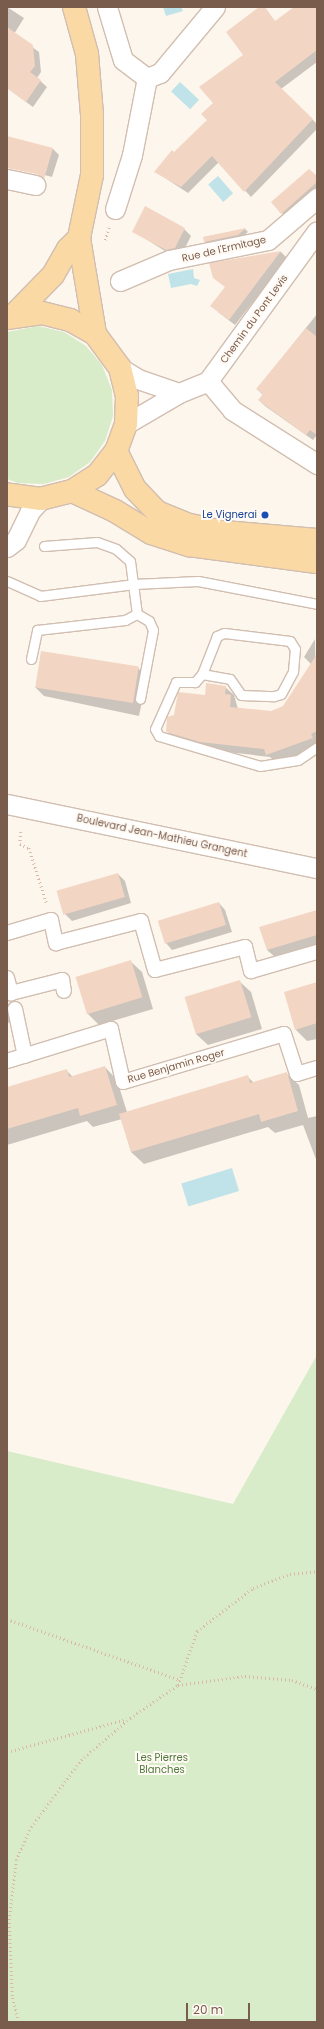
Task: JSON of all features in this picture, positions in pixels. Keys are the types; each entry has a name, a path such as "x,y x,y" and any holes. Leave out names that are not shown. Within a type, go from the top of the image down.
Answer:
{"main road":[{"path":"74,7 87,54 92,115 92,174 79,238 95,334"},
{"path":"10,316 54,275 68,249 79,238"},
{"path":"7,494 41,499 72,491 97,475 116,451 126,424 127,396 120,368 95,334 70,320 42,313 10,316"},
{"path":"116,451 135,489 157,512 190,525 224,532 317,540"},
{"path":"72,491 115,511 151,533 189,545 317,562"}],"street":[{"path":"107,7 124,60 147,78"},
{"path":"147,78 160,73 215,7"},
{"path":"115,209 132,155 147,78"},
{"path":"7,179 35,185"},
{"name":"Rue de l'Ermitage","path":"120,282 169,260 268,240 317,198"},
{"name":"Chemin du Pont Levis","path":"208,381 317,230"},
{"path":"120,368 138,379 179,393"},
{"path":"126,424 179,393 208,381 232,410 317,464"},
{"path":"7,547 16,540 30,511 41,499"},
{"name":"Boulevard Jean-Mathieu Grangent","path":"7,804 317,868"},
{"path":"7,933 51,920 56,943 141,921 155,970 245,948 251,971 317,952"},
{"path":"7,978 11,993 62,980 64,991"},
{"path":"15,1009 24,1056"},
{"name":"Rue Benjamin Roger","path":"7,1061 111,1029 123,1082 284,1034 297,1074 317,1068"}],"lane":[{"path":"44,546 97,542 116,549 130,561 134,584 136,614"},
{"path":"7,581 40,596 134,584 198,582 317,604"},
{"path":"31,659 37,630 125,620 136,614"},
{"path":"136,614 149,621 153,630 140,699"},
{"path":"202,674 230,679 241,695 274,696 281,694 293,671 295,649 290,642 224,633 217,636 202,674 195,682 176,682 155,729 159,736 260,766 298,760 317,747"}],"path":[{"path":"21,832 20,844 29,848 46,897"},
{"path":"178,1686 197,1631 253,1588 290,1574 317,1571"},
{"path":"7,1619 180,1680"},
{"path":"18,2022 12,1996 9,1920 16,1860 31,1827 81,1760 130,1718 178,1686 245,1676 292,1680 317,1689"},
{"path":"7,1752 130,1718"}],"green space":[{"path":"38,326 64,332 86,346 102,365 112,390 113,416 105,441 90,462 69,477 44,484 18,483 7,479 7,332"},
{"name":"Les Pierres Blanches","path":"317,1355 317,2022 7,2022 7,1451 233,1504"}],"water":[{"path":"163,7 181,7 183,11 166,16"},
{"path":"180,82 199,100 190,109 171,92"},
{"path":"218,176 233,193 223,202 208,185"},
{"path":"193,269 194,278 200,280 197,286 191,284 171,288 168,274"},
{"path":"232,1168 239,1191 188,1206 181,1183"}],"building":[{"path":"259,7 265,7 275,21 294,7 317,7 317,50 275,82 313,119 244,192 212,156 181,187 154,172 172,150 174,152 207,120 201,114 213,103 199,87 243,55 226,32"},
{"path":"7,27 33,45 35,66 30,72 41,80 26,102 7,88"},
{"path":"7,136 53,148 44,179 37,174 7,168"},
{"path":"309,169 317,176 317,182 281,214 271,202"},
{"path":"145,206 185,228 175,248 166,250 132,232"},
{"path":"246,228 238,235 204,242 203,237"},
{"path":"281,251 229,320 210,306 225,287 213,278 209,263"},
{"path":"306,328 317,337 317,435 310,430 306,435 258,400 263,394 256,389"},
{"path":"41,651 139,666 133,703 35,688"},
{"path":"317,654 317,731 311,734 313,738 266,755 264,749 200,742 166,732 167,717 174,715 178,692 205,695 206,683 226,686 225,694 231,695 230,707 271,711 283,706"},
{"path":"118,873 125,897 63,915 56,891"},
{"path":"219,902 226,925 165,944 158,921"},
{"path":"317,910 317,935 267,950 259,927"},
{"path":"131,960 142,997 87,1014 76,977"},
{"path":"240,980 251,1017 196,1034 185,997"},
{"path":"317,982 317,1023 295,1030 284,992"},
{"path":"105,1066 117,1105 80,1116 78,1108 7,1129 7,1087 67,1069 69,1077"},
{"path":"287,1072 298,1111 261,1122 259,1114 131,1152 119,1114 248,1075 250,1083"}],"place":[{"name":"Le Vignerai","path":"265,515"}]}
